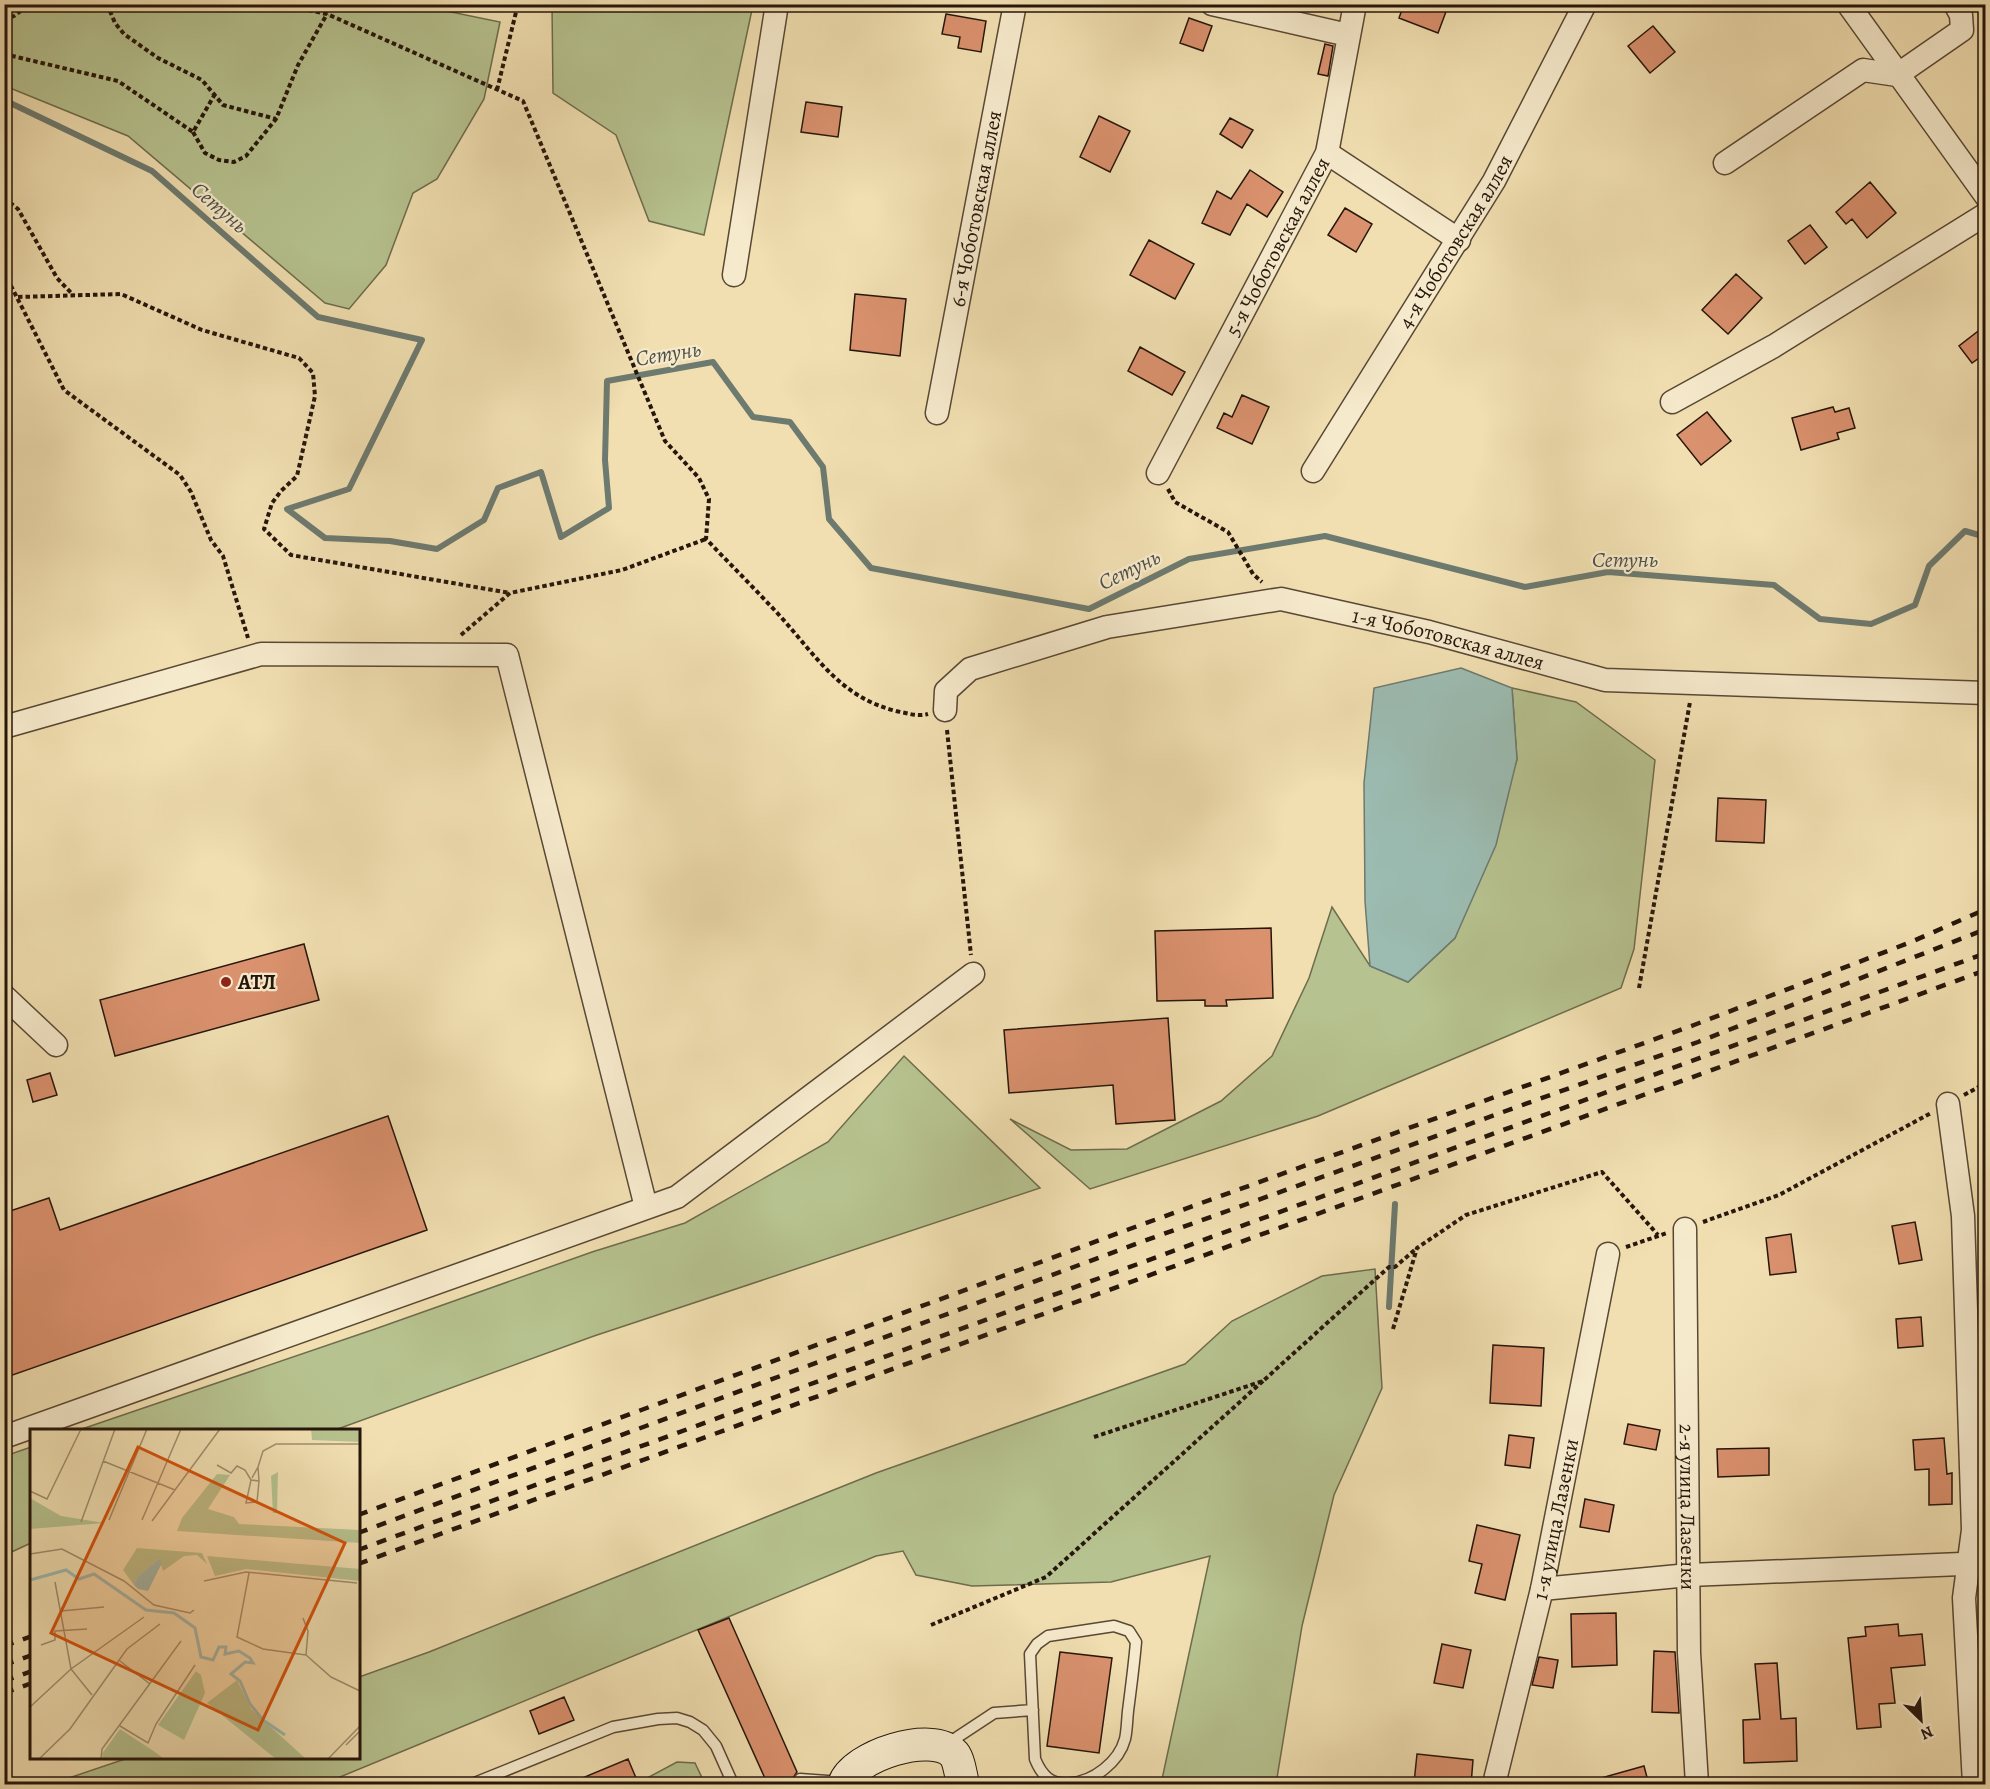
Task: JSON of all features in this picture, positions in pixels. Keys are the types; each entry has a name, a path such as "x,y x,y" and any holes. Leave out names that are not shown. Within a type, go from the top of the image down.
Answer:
{"street":[{"path":"734,275 777,4"},
{"name":"6-я Чоботовская аллея","path":"937,413 1016,4"},
{"path":"1212,4 1348,35"},
{"name":"5-я Чоботовская аллея","path":"1158,473 1327,153 1355,4"},
{"name":"4-я Чоботовская аллея","path":"1313,471 1494,181 1585,4"},
{"path":"1848,4 1986,196"},
{"path":"1725,163 1863,70 1897,75 1962,30 1961,15 1955,4"},
{"path":"1327,153 1459,240"},
{"path":"1672,402 1773,346 1986,214"},
{"name":"1-я Чоботовская аллея","path":"945,710 946,692 970,669 1107,627 1281,599 1429,632 1605,680 1986,693"},
{"path":"4,727 261,654 507,655 646,1207"},
{"path":"4,1437 677,1197 973,974"},
{"path":"4,996 56,1045"},
{"path":"1948,1104 1963,1216 1973,1530 1977,1564 1964,1598 1974,1785"},
{"name":"2-я улица Лазенки","path":"1684,1229 1689,1653 1697,1785"},
{"name":"1-я улица Лазенки","path":"1494,1785 1542,1589 1608,1254"},
{"path":"1542,1589 1689,1575 1977,1564"},
{"path":"844,1784 847,1776 857,1766 898,1749 929,1743 944,1746 955,1755 963,1785"}],"lane":[{"path":"1114,1626 1130,1631 1136,1642 1125,1741 1103,1770 1077,1783 1068,1784 1052,1781 1041,1772 1035,1760 1033,1710 1030,1654 1037,1644 1048,1636 1114,1626"},
{"path":"944,1746 994,1713 1033,1710"},
{"path":"472,1785 613,1727 677,1718 690,1722 703,1730 716,1746 734,1785"},
{"path":"800,1779 816,1779 844,1784"}],"path":[{"path":"4,20 14,16 30,4"},
{"path":"107,4 115,23 124,34 159,58 202,80 223,105 276,119"},
{"path":"279,4 327,14 523,101 665,441 699,478 709,499 706,539 780,616 822,666 852,693 876,706 919,716 945,710 973,974"},
{"path":"497,90 518,4"},
{"path":"4,54 118,81 193,132 205,153 219,160 234,162 246,156 276,119 298,65 327,14"},
{"path":"193,132 215,94"},
{"path":"4,198 18,209 57,278 74,296"},
{"path":"4,272 64,390 180,475 191,492 211,540 223,556 254,656"},
{"path":"18,297 121,294 202,330 299,358 313,373 315,396 297,476 272,503 264,529 291,555 510,593 622,570 706,539"},
{"path":"1158,473 1175,502 1228,532 1253,574"},
{"path":"439,655 510,593"},
{"path":"1640,988 1694,683"},
{"path":"1608,1254 1658,1235 1684,1229 1779,1196 1986,1083"},
{"path":"931,1624 1046,1577 1392,1267 1466,1215 1602,1172 1658,1235"},
{"path":"1393,1329 1417,1248"},
{"path":"1094,1437 1263,1381"}],"green space":[{"path":"5,5 417,5 500,22 484,99 437,179 413,193 386,265 349,309 325,303 128,136 5,86"},
{"path":"552,5 753,5 704,235 649,221 616,135 553,93"},
{"path":"1512,688 1576,702 1655,760 1634,949 1621,988 1318,1116 1090,1189 1010,1119 1071,1150 1127,1149 1221,1101 1272,1056 1309,978 1332,907 1370,966 1408,982 1455,938 1517,760"},
{"path":"904,1056 1040,1188 594,1336 338,1429 82,1429 592,1252 685,1223 828,1142"},
{"path":"1375,1269 1382,1388 1334,1495 1302,1626 1276,1784 1161,1784 1210,1556 1111,1582 972,1586 916,1575 903,1551 876,1556 323,1784 51,1784 125,1759 360,1759 360,1677 429,1652 876,1473 1185,1364 1232,1321 1322,1276"},
{"path":"30,1447 30,1543 5,1555 5,1456"},
{"path":"677,1762 695,1763 705,1784 650,1784 647,1778"}],"water":[{"path":"1461,668 1512,688 1517,759 1496,845 1455,938 1408,982 1370,966 1365,901 1364,783 1374,688"}],"building":[{"path":"1404,4 1434,4 1447,9 1438,33 1399,18"},
{"path":"946,14 986,21 981,52 958,48 960,37 942,34"},
{"path":"1189,18 1212,26 1203,51 1180,43"},
{"path":"1653,26 1675,52 1650,73 1628,46"},
{"path":"1325,44 1333,46 1328,76 1318,74"},
{"path":"806,102 842,107 838,137 801,132"},
{"path":"1099,116 1130,131 1110,172 1080,157"},
{"path":"1230,118 1253,130 1242,148 1220,134"},
{"path":"1250,170 1283,192 1267,217 1247,204 1230,235 1202,223 1217,191 1231,199"},
{"path":"1870,182 1896,213 1867,238 1852,219 1846,224 1836,212"},
{"path":"1345,208 1372,224 1356,252 1328,235"},
{"path":"1810,225 1827,247 1805,264 1788,241"},
{"path":"1149,240 1194,264 1175,299 1130,275"},
{"path":"1736,274 1762,298 1728,334 1702,310"},
{"path":"855,294 906,299 900,356 850,350"},
{"path":"1986,325 1986,353 1972,363 1959,346"},
{"path":"1140,347 1185,372 1172,395 1128,371"},
{"path":"1242,395 1269,407 1252,444 1217,428 1224,413 1232,417"},
{"path":"1833,407 1835,412 1849,408 1855,428 1837,433 1839,439 1801,450 1792,418"},
{"path":"1707,412 1731,441 1701,465 1677,435"},
{"path":"1718,798 1766,800 1764,843 1716,841"},
{"path":"1271,928 1273,998 1226,1000 1227,1006 1205,1006 1205,1000 1157,1001 1155,931"},
{"path":"304,944 319,1000 115,1056 100,1000"},
{"path":"1168,1018 1175,1120 1116,1124 1113,1085 1009,1093 1004,1030"},
{"path":"50,1073 57,1095 33,1102 27,1080"},
{"path":"388,1116 427,1230 4,1378 4,1213 49,1198 60,1230"},
{"path":"1915,1222 1922,1260 1899,1264 1892,1226"},
{"path":"1791,1234 1796,1272 1770,1275 1766,1238"},
{"path":"1921,1317 1923,1346 1898,1348 1896,1319"},
{"path":"1493,1345 1544,1348 1541,1406 1490,1403"},
{"path":"1628,1424 1660,1430 1656,1450 1624,1444"},
{"path":"1509,1435 1534,1438 1530,1468 1505,1465"},
{"path":"1944,1438 1947,1474 1952,1473 1952,1504 1929,1505 1929,1469 1915,1470 1913,1440"},
{"path":"1769,1448 1769,1475 1718,1477 1717,1449"},
{"path":"1585,1499 1614,1505 1609,1532 1580,1527"},
{"path":"1477,1525 1520,1535 1505,1600 1475,1593 1482,1564 1469,1561"},
{"path":"1616,1613 1617,1665 1572,1667 1571,1614"},
{"path":"729,1618 797,1772 793,1778 795,1785 768,1785 698,1630"},
{"path":"1898,1624 1899,1636 1922,1634 1925,1665 1891,1668 1895,1703 1879,1704 1881,1727 1857,1729 1848,1638 1866,1636 1865,1627"},
{"path":"1442,1644 1471,1650 1463,1688 1434,1683"},
{"path":"1654,1651 1675,1652 1679,1713 1652,1712"},
{"path":"1060,1652 1112,1658 1099,1753 1047,1746"},
{"path":"1539,1657 1558,1660 1553,1688 1532,1685"},
{"path":"1777,1663 1781,1719 1796,1718 1797,1761 1744,1763 1743,1720 1760,1719 1755,1664"},
{"path":"564,1697 574,1720 539,1734 530,1711"},
{"path":"1417,1754 1473,1760 1471,1785 1414,1783"},
{"path":"628,1759 639,1785 568,1785 568,1784"},
{"path":"1644,1766 1649,1785 1595,1785 1594,1780"}],"waterway":[{"name":"Сетунь","path":"4,100 152,171 318,317 422,340 349,489 287,509 325,538 390,541 437,549 484,520 498,488 541,472 561,537 609,508 605,460 607,381 713,362 753,417 790,422 823,467 829,519 871,568 1089,609 1189,559 1325,536 1525,587 1608,572 1774,585 1820,619 1871,624 1915,605 1929,566 1965,531 1986,537"},
{"path":"1389,1307 1395,1204"}],"railway":[{"path":"360,1514 1135,1227 1694,1025 1911,942 1986,909"},
{"path":"360,1532 1141,1242 1698,1042 1986,929"},
{"path":"360,1549 1986,953"},
{"path":"360,1563 1986,970"},
{"path":"4,1646 30,1637"},
{"path":"4,1665 30,1656"},
{"path":"4,1681 30,1672"},
{"path":"4,1693 30,1684"}],"place":[{"name":"АТЛ","path":"226,982"}]}
